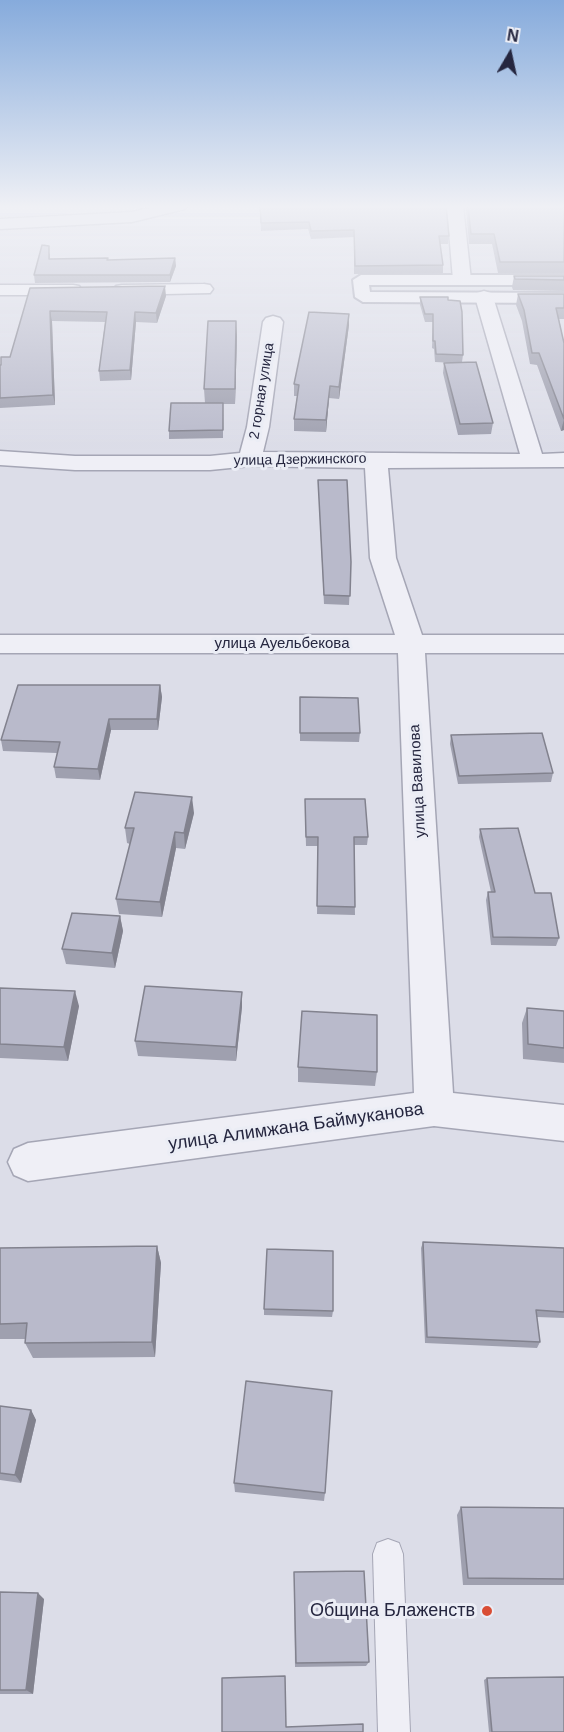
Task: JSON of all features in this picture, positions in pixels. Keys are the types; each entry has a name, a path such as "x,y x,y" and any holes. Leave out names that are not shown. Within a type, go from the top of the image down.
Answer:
{"street":[{"path":"362,287 363,297 564,298"},
{"path":"0,290 204,289"},
{"path":"484,297 533,460"},
{"name":"2 горная улица","path":"250,459 258,427 273,322"},
{"name":"улица Дзержинского","path":"0,458 75,463 210,463 250,459 376,459 438,462 564,460"},
{"name":"улица Вавилова","path":"376,459 383,558 411,644 434,1108"},
{"name":"улица Ауельбекова","path":"0,645 564,644"},
{"name":"улица Алимжана Баймуканова","path":"28,1162 434,1108 564,1123"}],"lane":[{"path":"388,1554 394,1732"}],"building":[{"path":"165,287 156,313 135,312 130,370 99,371 107,312 50,311 53,395 0,398 1,357 10,357 30,288"},
{"path":"518,294 564,294 564,308 556,308 564,343 564,419 539,353 532,353 524,310"},
{"path":"420,297 448,297 448,300 460,301 463,355 436,354 435,341 433,341 433,314 425,314"},
{"path":"309,312 349,314 339,387 330,386 326,420 294,419 299,385 294,384"},
{"path":"208,321 236,321 235,389 204,389"},
{"path":"476,362 493,423 460,424 444,363"},
{"path":"171,403 223,403 223,430 169,431"},
{"path":"318,480 347,480 351,562 350,596 324,595"},
{"path":"18,685 160,685 157,719 109,719 98,769 54,767 60,742 1,740"},
{"path":"300,697 358,698 360,733 300,733"},
{"path":"542,733 553,773 459,776 451,735"},
{"path":"135,792 192,797 184,833 175,832 160,902 116,899 134,828 125,828"},
{"path":"305,799 365,799 368,837 354,837 355,907 317,906 318,837 306,837"},
{"path":"518,828 535,893 551,893 559,938 493,937 488,892 495,892 480,829"},
{"path":"72,913 120,916 112,953 62,949"},
{"path":"145,986 242,992 236,1047 135,1041"},
{"path":"0,988 75,991 64,1047 0,1044"},
{"path":"527,1008 564,1011 564,1048 528,1044"},
{"path":"302,1011 377,1015 377,1072 298,1067"},
{"path":"423,1242 564,1248 564,1312 536,1310 540,1342 427,1337"},
{"path":"157,1246 152,1342 25,1343 27,1323 0,1324 0,1248"},
{"path":"267,1249 333,1251 333,1311 264,1309"},
{"path":"246,1381 332,1391 325,1493 234,1483"},
{"path":"0,1406 31,1410 15,1475 0,1473"},
{"path":"461,1507 564,1508 564,1579 468,1578"},
{"path":"364,1571 369,1662 296,1663 294,1572"},
{"path":"0,1592 38,1593 26,1690 0,1690"},
{"path":"285,1676 286,1727 363,1724 363,1732 222,1732 222,1678"},
{"path":"564,1677 564,1732 492,1732 487,1678"}],"place":[{"name":"Община Блаженств","path":"487,1611"}]}
